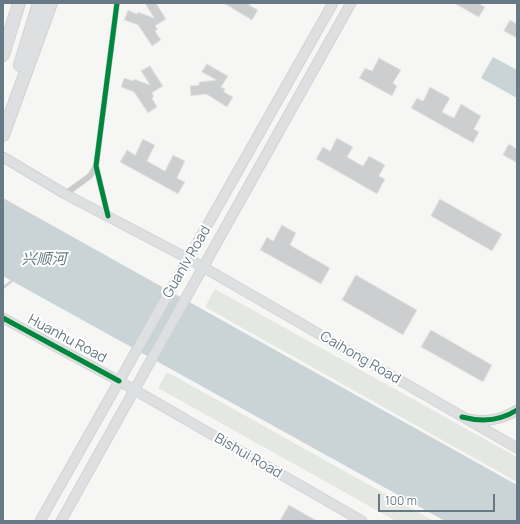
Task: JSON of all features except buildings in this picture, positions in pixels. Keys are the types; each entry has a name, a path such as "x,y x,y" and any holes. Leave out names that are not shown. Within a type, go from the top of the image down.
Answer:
{"highway":[{"path":"3,55 19,3"},
{"path":"3,121 39,3"},
{"path":"3,134 51,3"}],"main road":[{"name":"Guanlv Road","path":"40,521 128,364 190,259 333,3"},
{"name":"Guanlv Road","path":"61,521 351,3"},
{"path":"3,157 65,194 190,259"},
{"name":"Caihong Road","path":"190,259 517,448"},
{"name":"Huanhu Road","path":"3,318 134,390"},
{"name":"Bishui Road","path":"134,390 362,521"},
{"path":"462,417 477,420 493,420 517,410"}],"street":[{"path":"108,216 96,166 117,3"},
{"path":"65,194 90,176 96,166"}],"shaded area":[{"path":"215,289 517,457 517,482 205,307"},
{"path":"167,372 434,521 396,521 158,388"}],"water":[{"path":"493,57 517,70 517,98 481,78"},
{"name":"兴顺河","path":"3,198 517,485 517,521 445,521 3,276"}],"waterway":[{"path":"3,288 13,280"}],"cycle path":[{"path":"108,216 96,166 117,3"},
{"path":"3,318 119,381"},
{"path":"462,417 476,420 490,420 511,414 517,410"}]}
